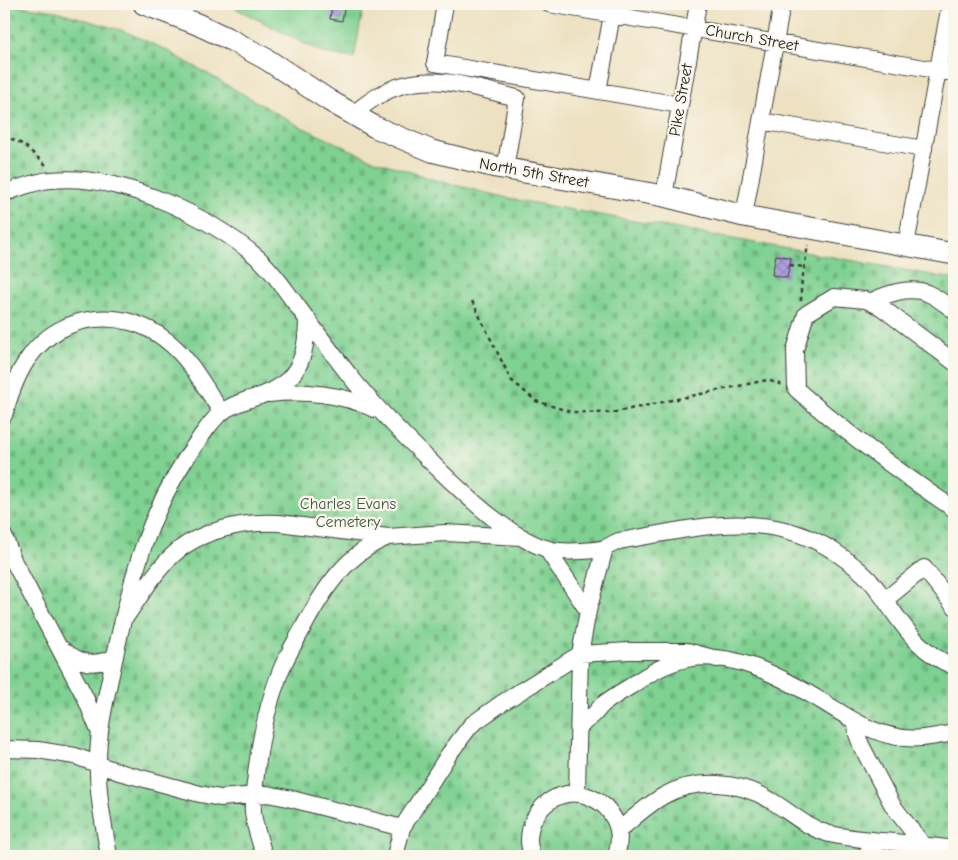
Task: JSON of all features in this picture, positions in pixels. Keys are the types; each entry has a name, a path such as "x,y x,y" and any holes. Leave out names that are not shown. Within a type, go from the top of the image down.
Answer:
{"main road":[{"name":"North 5th Street","path":"144,4 197,24 231,40 266,59 330,102 388,132 432,150 464,160 505,169 664,196 744,216 954,254"}],"street":[{"path":"445,4 435,64 680,105"},
{"name":"Church Street","path":"550,4 613,9 693,28 954,73"},
{"name":"Pike Street","path":"664,196 698,4"},
{"path":"744,216 782,4"},
{"path":"906,245 950,4"},
{"path":"598,91 613,9"},
{"path":"353,114 379,95 420,81 441,81 517,98 505,169"},
{"path":"761,121 924,149"},
{"path":"4,193 32,183 52,180 84,180 125,187 172,205 216,228 260,260 276,277 350,376 381,412 447,478 499,522 522,537 546,548 559,551 605,548 618,541 720,524 744,524 769,527 814,540 843,558 864,575 917,643 941,660 954,666"},
{"path":"870,302 891,293 914,290 928,293 954,310"},
{"path":"954,362 881,307 866,300 834,297 806,314 795,350 796,389 835,424 906,477 954,509"},
{"path":"4,415 8,386 30,356 52,334 69,325 88,319 115,318 140,325 158,334 174,347 190,365 222,413"},
{"path":"109,856 102,811 98,764 99,731 122,623 141,552 163,496 192,449 212,422 235,405 262,395 283,383 297,368 305,348 307,318"},
{"path":"262,395 296,392 337,397 357,401 381,412"},
{"path":"122,623 156,573 175,553 195,540 228,527 263,522 388,537 445,533 522,537"},
{"path":"4,536 14,562 85,697 99,731"},
{"path":"264,856 253,811 254,795 258,757 268,708 281,670 314,606 333,578 345,565 364,550 388,537"},
{"path":"546,548 588,611"},
{"path":"577,794 580,654 588,611 605,548"},
{"path":"885,600 924,568 954,606"},
{"path":"59,646 72,657 85,662 103,662 115,657"},
{"path":"395,856 402,828 449,754 471,725 502,703 580,654 629,651 687,651 751,666 768,672 813,695 856,722 887,735 909,739 954,733"},
{"path":"579,729 602,705 649,673 666,665 691,658 717,659"},
{"path":"856,722 857,734 861,745 893,806 922,845"},
{"path":"4,749 38,750 75,756 119,772 220,798 267,794 288,798 402,828"},
{"path":"619,830 642,810 664,796 675,791 719,784 740,787 762,795 816,830 839,836 954,849"},
{"path":"532,856 529,841 531,825 538,811 548,802 562,795 577,794 593,797 603,803 613,815 619,830 620,846 616,856"},
{"path":"864,856 882,841"}],"path":[{"path":"4,135 24,145 62,180"},
{"path":"809,312 800,299 810,228"},
{"path":"790,265 804,267"},
{"path":"472,302 511,380 536,401 571,412 611,413 767,380 796,389"}],"green space":[{"name":"Charles Evans Cemetery","path":"4,4 56,11 124,31 166,50 297,125 371,159 438,181 512,199 954,279 954,856 4,856"},
{"path":"234,4 364,4 354,58 323,53 235,8"}],"building":[{"path":"332,4 345,4 342,21 330,19"},
{"path":"776,255 791,258 787,278 772,275"}]}
